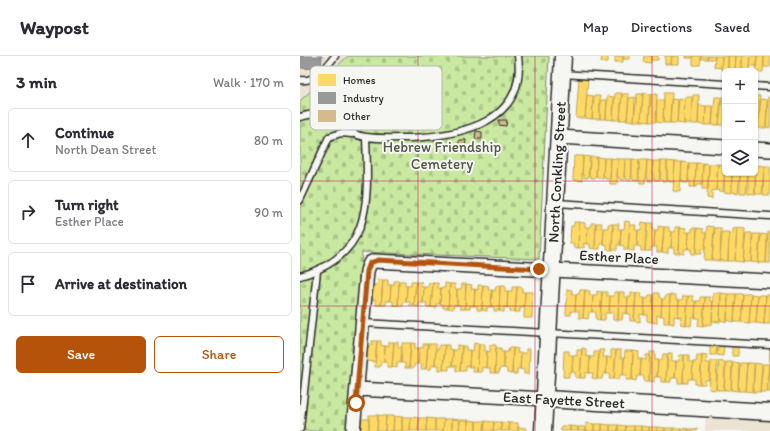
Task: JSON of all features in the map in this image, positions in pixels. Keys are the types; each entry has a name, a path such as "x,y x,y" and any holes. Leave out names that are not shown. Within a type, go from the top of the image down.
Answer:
{"street":[{"name":"North Conkling Street","path":"543,431 553,270 563,56"},
{"path":"559,137 722,147"},
{"path":"758,149 770,150"},
{"name":"Esther Place","path":"363,323 367,271 370,263 378,260 770,281"},
{"path":"353,431 363,323"},
{"name":"East Fayette Street","path":"357,389 770,412"}],"lane":[{"path":"326,66 335,56"},
{"path":"300,200 329,137 341,133 366,137 440,136 467,130 500,112 515,92 520,70 518,56"},
{"path":"562,74 722,84"},
{"path":"300,80 310,79"},
{"path":"758,86 770,87"},
{"path":"300,117 310,115"},
{"path":"347,130 352,134"},
{"path":"300,276 317,271 331,264 346,251 362,227 367,196 366,137"},
{"path":"556,203 770,216"},
{"path":"300,429 317,271"},
{"path":"363,323 770,345"}],"shaded area":[{"path":"300,56 348,56 337,66 310,66 310,92 300,101"},
{"path":"706,406 770,410 770,431 705,431"}],"green space":[{"name":"Hebrew Friendship Cemetery","path":"348,56 549,56 539,259 362,252 346,431 300,431 300,101 310,92 310,130 442,130 442,66 337,66"}],"building: Homes":[{"path":"602,56 608,56 608,62 601,62"},
{"path":"615,56 623,56 623,62 615,62"},
{"path":"623,56 630,56 630,59 623,59"},
{"path":"644,56 651,56 651,63 643,62"},
{"path":"651,56 658,56 658,60 651,60"},
{"path":"665,56 672,56 671,64 665,64"},
{"path":"672,56 679,56 679,64 671,64"},
{"path":"686,56 693,56 693,58 686,58"},
{"path":"693,56 701,56 700,65 693,65"},
{"path":"701,56 708,56 707,59 700,59"},
{"path":"708,56 715,56 715,59 707,59"},
{"path":"715,56 722,56 721,68 714,67"},
{"path":"722,56 728,56 728,68 722,68 721,70"},
{"path":"728,56 736,56 735,68 728,68"},
{"path":"736,56 742,56 742,68 735,68"},
{"path":"742,56 750,56 749,68 742,68"},
{"path":"750,56 757,56 756,66 749,66"},
{"path":"757,56 764,56 763,72 758,72 758,68 756,68"},
{"path":"764,56 770,56 770,67 764,67"},
{"path":"579,78 588,78 585,118 576,118"},
{"path":"615,93 622,93 620,120 613,120"},
{"path":"643,93 650,94 649,122 641,121"},
{"path":"664,93 672,93 670,123 663,123"},
{"path":"622,94 629,94 627,120 620,120"},
{"path":"637,94 643,94 641,121 634,121"},
{"path":"651,94 657,94 656,122 649,122"},
{"path":"587,95 593,96 592,119 585,118"},
{"path":"693,95 699,95 698,124 691,124"},
{"path":"594,96 600,96 600,119 592,119"},
{"path":"607,96 614,97 613,120 606,119"},
{"path":"758,96 760,96 758,128"},
{"path":"635,97 634,121 627,120 629,98"},
{"path":"685,97 692,97 691,124 684,124"},
{"path":"715,97 721,97 719,125 712,125"},
{"path":"722,97 722,125 719,125"},
{"path":"768,97 770,97 770,128 766,127"},
{"path":"679,98 685,99 684,124 677,123"},
{"path":"671,99 678,100 677,123 670,123"},
{"path":"761,99 767,100 766,128 758,128"},
{"path":"600,100 607,100 606,119 600,119"},
{"path":"657,100 664,100 663,123 656,122"},
{"path":"699,105 706,106 705,125 698,124"},
{"path":"706,106 713,106 712,125 705,125"},
{"path":"574,156 583,156 582,181 573,180"},
{"path":"583,156 590,157 588,178 584,178 584,175 582,175"},
{"path":"590,157 597,157 596,178 591,178 591,176 589,176"},
{"path":"597,157 604,158 603,179 596,176"},
{"path":"604,158 611,158 610,179 605,179 605,176 603,176"},
{"path":"611,158 618,159 617,184 610,184"},
{"path":"618,159 625,159 624,180 617,177"},
{"path":"625,159 632,159 631,180 626,180 626,177 624,177"},
{"path":"632,159 639,160 638,181 633,180 632,178"},
{"path":"639,160 647,160 645,183 640,183"},
{"path":"647,160 653,161 652,181 648,181 648,179 646,179"},
{"path":"653,161 661,161 659,181 654,181 655,179 653,179"},
{"path":"661,161 667,161 667,182 662,182 660,179"},
{"path":"667,161 675,162 674,182 669,182 669,180 667,180"},
{"path":"675,162 682,162 680,192 673,191"},
{"path":"682,162 689,163 688,183 683,183 683,181 681,181"},
{"path":"689,163 696,163 695,187 690,187 690,181 688,181"},
{"path":"696,163 703,163 702,184 697,184 697,187 695,187"},
{"path":"703,163 709,164 708,189 702,189"},
{"path":"709,164 718,164 716,190 712,191 712,199 707,198"},
{"path":"718,164 722,165 722,176 724,176 723,192 716,190"},
{"path":"758,165 764,166 762,194 755,194 756,176 758,176"},
{"path":"764,166 770,166 770,195 763,195"},
{"path":"725,176 732,176 731,193 724,192"},
{"path":"732,176 740,176 738,193 732,192"},
{"path":"740,176 748,176 746,193 740,193"},
{"path":"748,176 755,176 755,192 754,194 748,193"},
{"path":"625,221 630,222 628,250 624,250 624,246 620,245 621,229 624,229"},
{"path":"574,222 579,222 578,248 573,247 574,243 570,243 571,226 574,226"},
{"path":"579,222 585,223 585,227 588,227 587,244 584,243 584,248 578,248"},
{"path":"642,222 647,223 645,251 641,251 641,247 637,246 638,230 641,230"},
{"path":"591,223 596,223 595,249 590,248 590,244 587,244 588,227 591,227"},
{"path":"596,223 602,223 601,228 604,228 603,244 600,244 600,249 595,249"},
{"path":"647,223 653,223 652,230 655,230 654,247 651,247 651,251 645,251"},
{"path":"608,224 613,224 612,250 607,249 607,245 603,244 604,228 608,228"},
{"path":"613,224 619,224 618,229 621,229 620,245 617,245 617,250 612,250"},
{"path":"630,225 636,225 635,230 638,230 637,246 634,246 634,251 628,250"},
{"path":"658,226 664,227 662,252 657,252 657,247 654,247 655,230 658,230"},
{"path":"707,226 714,227 712,260 704,260"},
{"path":"664,227 669,227 669,231 672,232 671,248 668,248 668,253 662,252"},
{"path":"675,227 680,227 679,253 674,253 674,248 671,248 672,232 675,232"},
{"path":"680,227 686,228 686,232 689,232 688,249 684,249 684,254 679,253"},
{"path":"692,228 697,228 696,254 691,254 691,249 688,249 689,232 692,232"},
{"path":"697,228 703,229 703,233 706,233 705,250 701,249 701,254 696,254"},
{"path":"715,228 721,228 720,261 712,260"},
{"path":"737,228 745,229 743,262 735,261"},
{"path":"737,228 735,261 728,261 729,234 733,233 733,229"},
{"path":"722,232 729,232 728,261 720,261"},
{"path":"768,232 770,232 770,263 766,263"},
{"path":"746,233 752,233 751,262 743,262"},
{"path":"753,234 760,234 758,263 751,262"},
{"path":"761,234 767,235 766,263 758,263"},
{"path":"378,279 383,280 381,305 376,305 376,300 372,300 373,285 377,285"},
{"path":"383,280 388,280 388,285 391,285 390,301 386,301 386,305 381,305"},
{"path":"394,281 399,281 398,306 393,305 393,301 390,301 391,285 394,285"},
{"path":"399,281 405,281 405,286 407,286 406,302 403,302 403,306 398,306"},
{"path":"411,282 416,282 414,306 410,306 410,302 406,302 407,286 411,286"},
{"path":"416,282 422,282 421,287 424,287 423,303 419,303 419,307 414,306"},
{"path":"429,283 433,283 431,307 426,307 427,303 423,303 424,287 428,287"},
{"path":"433,283 438,283 438,288 441,288 440,304 436,304 436,308 431,307"},
{"path":"445,283 450,284 448,308 443,308 443,304 440,304 441,288 445,288"},
{"path":"450,284 455,284 455,289 457,289 457,305 454,305 453,309 448,308"},
{"path":"462,284 466,284 465,309 460,309 460,305 457,305 457,289 461,289"},
{"path":"466,284 472,285 471,289 475,289 474,306 470,306 470,309 465,309"},
{"path":"478,285 483,285 482,310 477,310 477,306 474,306 475,289 478,290"},
{"path":"483,285 489,286 488,290 492,290 491,307 487,307 487,311 482,310"},
{"path":"496,286 500,286 499,311 494,311 494,307 491,307 492,290 495,291"},
{"path":"500,286 505,286 505,291 508,291 507,308 504,307 504,312 499,311"},
{"path":"512,287 517,287 515,312 510,312 510,308 507,308 508,291 512,291"},
{"path":"517,287 522,287 522,292 525,292 524,308 520,308 520,312 515,312"},
{"path":"567,289 572,290 572,294 576,294 575,311 571,311 571,315 566,315"},
{"path":"580,290 585,290 583,318 579,318 579,311 575,311 576,294 579,294"},
{"path":"585,290 590,291 589,295 593,295 592,312 589,312 588,319 583,318"},
{"path":"597,291 602,292 600,320 596,319 596,312 592,312 593,295 597,295"},
{"path":"525,292 533,292 532,318 524,318"},
{"path":"602,292 607,292 607,296 610,296 609,313 605,313 605,320 600,320"},
{"path":"614,292 619,292 618,320 613,320 613,313 609,313 610,296 614,296"},
{"path":"619,292 624,292 624,297 628,297 627,314 623,313 622,320 618,320"},
{"path":"631,293 636,293 634,321 630,321 630,314 627,313 628,297 631,297"},
{"path":"636,293 642,293 641,298 645,298 644,315 640,314 640,322 634,321"},
{"path":"654,293 659,293 659,297 662,299 661,316 657,315 657,323 652,322"},
{"path":"713,293 721,293 720,322 712,321"},
{"path":"721,293 728,294 727,322 720,320"},
{"path":"728,294 736,294 734,322 727,320"},
{"path":"736,294 743,294 741,322 735,322 734,319"},
{"path":"743,294 751,294 749,323 741,322"},
{"path":"751,294 758,295 756,323 749,323"},
{"path":"649,295 653,295 652,322 647,321 647,315 644,315 645,298 648,298"},
{"path":"666,295 670,295 669,323 664,323 664,316 661,316 662,299 665,299"},
{"path":"670,295 676,295 676,300 679,300 678,317 674,316 674,324 669,323"},
{"path":"758,295 766,295 764,324 756,323"},
{"path":"766,295 770,295 770,324 764,324"},
{"path":"683,296 688,296 686,325 681,324 682,317 678,317 679,300 682,300"},
{"path":"688,296 693,296 693,301 696,301 695,318 692,318 691,326 686,325"},
{"path":"700,297 705,297 703,326 698,326 699,318 695,318 696,301 700,301"},
{"path":"705,297 710,297 710,301 713,302 712,325 706,324 706,326 703,326"},
{"path":"372,341 377,341 375,362 366,361 368,345 372,345"},
{"path":"377,341 381,341 381,345 385,346 384,362 381,362 380,367 375,367"},
{"path":"389,342 394,342 392,367 387,367 387,362 384,362 385,346 389,346"},
{"path":"394,342 398,342 398,347 402,347 401,363 397,363 397,368 392,367"},
{"path":"402,343 411,343 409,368 405,368 405,363 401,363"},
{"path":"411,343 415,343 415,348 419,348 418,364 415,364 414,368 409,368"},
{"path":"474,343 479,344 477,372 473,372 473,367 469,367 470,350 473,351"},
{"path":"423,344 428,344 426,369 421,369 422,364 418,364 419,348 423,348"},
{"path":"428,344 436,344 435,365 432,365 431,369 426,369"},
{"path":"479,344 485,344 485,351 487,351 486,368 482,367 482,372 477,372"},
{"path":"439,345 445,345 443,370 439,370 439,365 435,365 436,349 439,349"},
{"path":"445,345 449,345 449,349 453,350 452,366 449,366 449,370 443,370"},
{"path":"457,345 462,346 460,371 456,371 456,366 452,366 453,350 457,350"},
{"path":"490,345 496,345 495,373 490,373 490,368 486,368 487,351 490,352"},
{"path":"462,346 466,346 466,350 470,350 469,367 466,366 466,371 460,371"},
{"path":"710,346 717,346 716,355 710,355"},
{"path":"718,346 724,346 723,356 717,355"},
{"path":"732,347 738,347 738,356 732,356"},
{"path":"496,348 501,348 501,352 504,352 504,368 500,368 499,373 495,373"},
{"path":"509,348 513,348 512,374 507,373 507,369 504,368 504,352 508,352"},
{"path":"513,348 518,349 517,353 521,353 520,369 517,369 517,374 512,374"},
{"path":"582,348 586,349 586,356 590,357 589,373 585,373 585,378 580,378"},
{"path":"526,349 530,349 529,374 524,374 524,370 520,369 521,353 526,353"},
{"path":"770,349 770,392 767,392"},
{"path":"577,350 582,350 580,378 575,377 575,372 572,372 573,355 577,356"},
{"path":"599,350 604,350 603,357 607,357 606,374 603,374 602,379 597,379"},
{"path":"611,350 616,350 614,379 609,379 610,374 606,374 607,357 611,358"},
{"path":"616,350 621,350 621,358 624,358 623,375 620,375 619,380 614,379"},
{"path":"564,351 569,351 569,355 573,355 572,372 569,372 569,377 563,377"},
{"path":"625,351 633,351 632,380 626,380 627,375 623,375"},
{"path":"633,351 639,352 638,359 641,359 640,376 637,376 636,381 632,380"},
{"path":"594,352 599,352 597,379 592,378 593,373 589,373 590,357 594,357"},
{"path":"650,352 655,352 655,360 658,360 657,377 654,377 654,382 649,381"},
{"path":"668,353 672,353 672,361 676,361 675,378 671,378 671,382 666,382"},
{"path":"663,354 667,354 666,382 661,382 661,377 657,377 658,360 662,360"},
{"path":"702,354 707,355 706,363 710,363 709,380 705,380 705,384 700,384"},
{"path":"646,355 650,355 649,381 644,381 644,376 640,376 641,359 646,360"},
{"path":"680,355 684,355 683,383 678,383 678,378 675,378 676,361 679,361"},
{"path":"684,355 689,355 689,362 693,362 692,379 688,379 688,383 683,383"},
{"path":"697,356 702,356 700,384 695,384 695,379 692,379 693,362 696,362"},
{"path":"711,361 717,361 716,390 709,389"},
{"path":"719,361 724,362 725,364 724,390 716,390"},
{"path":"726,362 732,362 731,390 724,390"},
{"path":"733,362 739,363 738,391 731,390"},
{"path":"740,363 747,363 745,391 738,391"},
{"path":"747,363 748,365 748,363 754,363 753,392 745,391"},
{"path":"755,363 761,364 762,366 760,392 753,392"},
{"path":"763,364 769,364 767,392 760,392"},
{"path":"369,415 378,415 377,431 369,431"},
{"path":"378,415 386,416 385,431 377,431"},
{"path":"386,416 394,416 393,431 385,431"},
{"path":"394,416 402,417 402,431 393,431"},
{"path":"402,417 411,417 410,431 402,431"},
{"path":"411,417 419,418 418,431 410,431"},
{"path":"419,418 427,418 426,431 418,431"},
{"path":"427,418 435,419 435,431 426,431"},
{"path":"361,419 369,419 369,431 360,431"},
{"path":"435,419 444,419 443,431 435,431"},
{"path":"444,419 452,419 452,431 443,431"},
{"path":"452,419 460,420 459,431 452,431"},
{"path":"460,420 468,420 468,431 459,431"},
{"path":"468,420 476,421 476,431 468,431"},
{"path":"476,421 485,421 484,431 476,431"},
{"path":"485,421 494,422 493,431 484,431"},
{"path":"494,422 501,422 501,431 493,431"},
{"path":"501,422 509,423 509,431 501,431"},
{"path":"509,423 518,423 518,431 509,431"},
{"path":"586,423 594,424 594,431 586,431"},
{"path":"594,424 602,424 602,431 594,431"},
{"path":"602,424 610,425 610,431 602,431"},
{"path":"610,425 618,425 618,431 610,431"},
{"path":"618,425 626,426 625,431 618,431"},
{"path":"561,426 570,426 570,431 561,431"},
{"path":"570,426 578,427 578,431 570,431"},
{"path":"626,426 634,426 634,431 625,431"},
{"path":"634,426 641,426 641,431 634,431"},
{"path":"641,426 649,427 649,431 641,431"},
{"path":"518,427 526,428 526,431 518,431"},
{"path":"578,427 586,427 586,431 578,431"},
{"path":"649,427 657,427 657,431 649,431"},
{"path":"657,427 665,428 665,431 657,431"},
{"path":"665,428 673,428 673,431 665,431"},
{"path":"673,428 681,428 681,431 673,431"},
{"path":"681,428 688,429 688,431 681,431"},
{"path":"688,429 697,429 697,431 688,431"}],"building: Industry":[{"path":"300,56 322,56 321,66 310,66 310,68 300,68"}],"building: Other":[{"path":"499,120 507,120 506,126 499,125"},
{"path":"476,131 482,132 482,139 475,139"},
{"path":"459,140 466,140 465,148 459,148"}],"route":[{"path":"356,403 367,271 370,263 378,260 539,269"}]}
